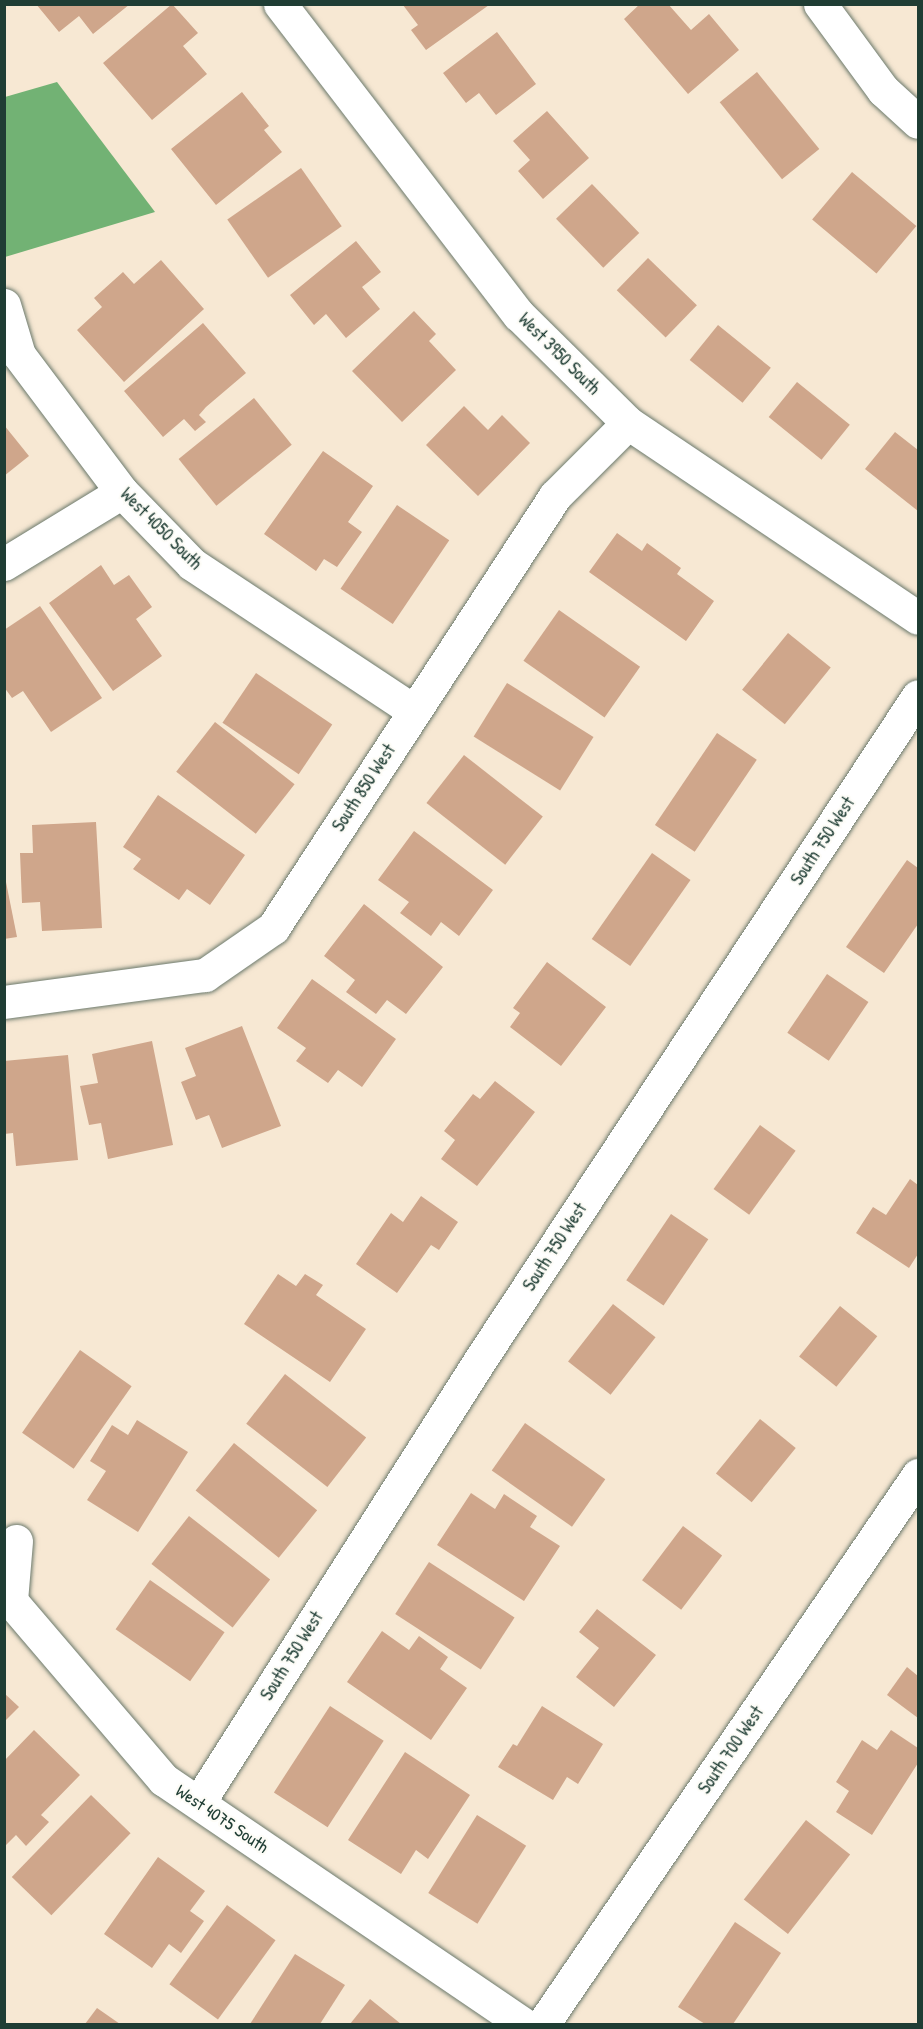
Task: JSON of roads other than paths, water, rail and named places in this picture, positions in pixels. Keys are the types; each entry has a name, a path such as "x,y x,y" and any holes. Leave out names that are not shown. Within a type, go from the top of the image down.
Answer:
{"street":[{"name":"West 3950 South","path":"280,4 519,315 628,423 918,618"},
{"path":"833,9 883,90 918,122"},
{"name":"West 4050 South","path":"4,305 20,355 122,492 192,564 414,711"},
{"name":"South 850 West","path":"4,1002 205,975 273,928 555,496 628,423"},
{"path":"4,564 122,492"},
{"name":"South 750 West","path":"199,1802 480,1360 918,696"},
{"name":"South 700 West","path":"543,2025 918,1475"},
{"name":"West 4075 South","path":"16,1541 11,1601 164,1780 523,2025"}]}
